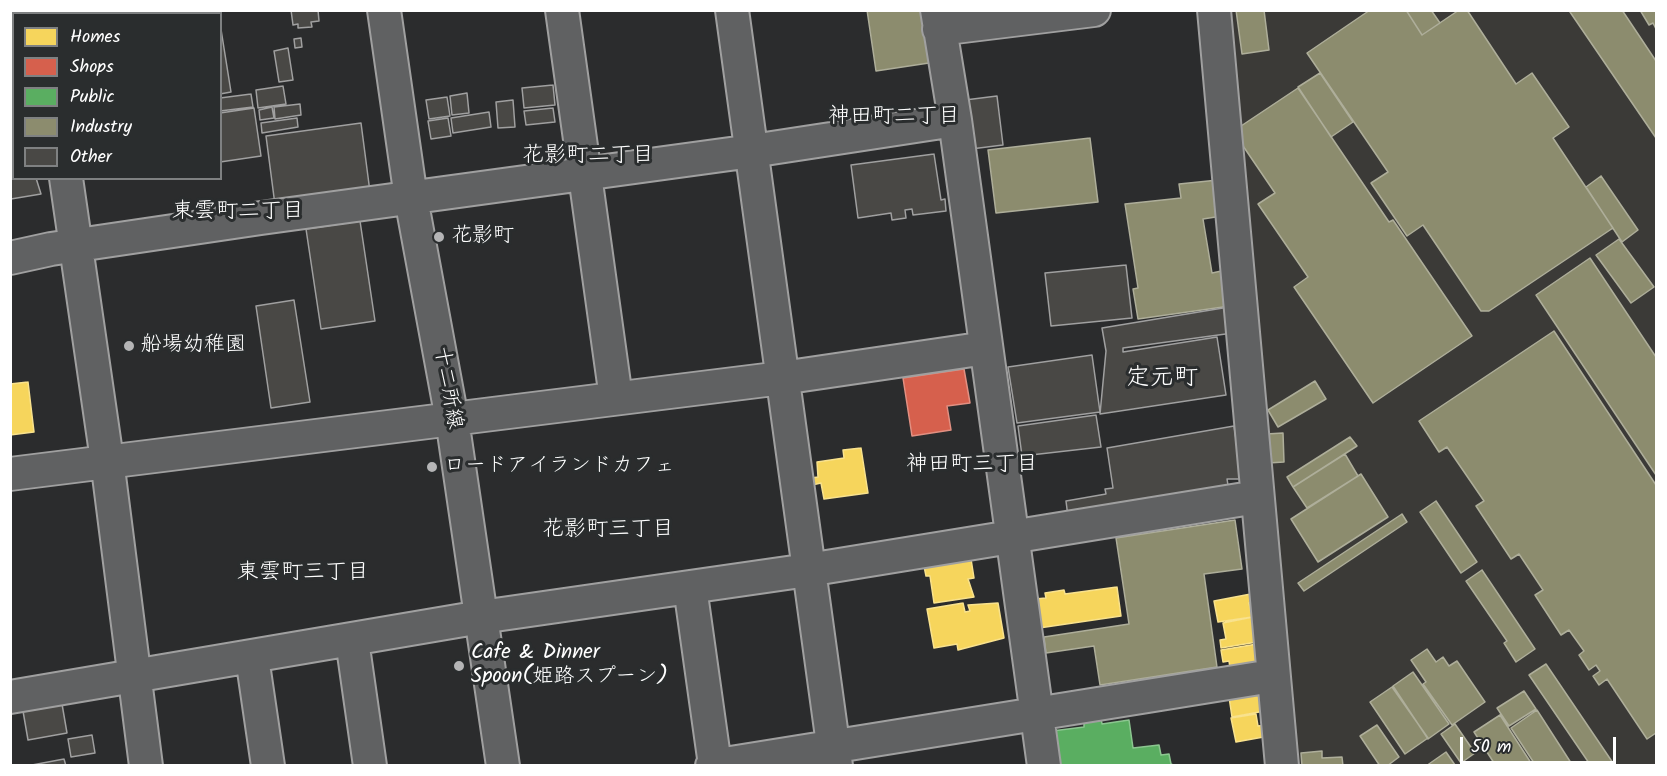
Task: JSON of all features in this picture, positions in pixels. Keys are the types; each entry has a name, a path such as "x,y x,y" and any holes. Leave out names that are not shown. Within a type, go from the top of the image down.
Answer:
{"street":[{"name":"十二所線","path":"384,10 411,198 452,419 503,765"},
{"path":"562,10 616,398"},
{"path":"732,10 835,756"},
{"path":"1044,765 1010,538 955,120 938,20 1094,10"},
{"path":"1214,10 1250,387 1272,676 1282,765"},
{"path":"10,258 76,246 584,172 752,151 955,120"},
{"path":"66,180 107,460 146,765"},
{"path":"10,474 107,460 782,378 986,348"},
{"path":"10,697 135,678 481,617 808,570 1257,496"},
{"path":"690,587 714,765 835,756 1037,714 1272,676"},
{"path":"352,640 370,765"},
{"path":"252,657 268,765"}],"shaded area":[{"path":"11,11 78,11 12,12 11,22"},
{"path":"1221,11 1656,11 1656,765 1294,765"}],"building: Homes":[{"path":"28,382 34,432 10,435 10,384"},
{"path":"861,448 868,493 824,499 821,483 812,485 811,478 818,477 817,462 844,458 843,450"},
{"path":"971,559 974,578 968,579 974,597 934,603 930,576 926,576 924,566"},
{"path":"1117,587 1121,616 1039,628 1035,599 1046,598 1045,593 1064,590 1065,594"},
{"path":"1256,593 1258,601 1249,603 1252,617 1218,622 1214,601"},
{"path":"963,603 965,612 970,611 968,605 998,603 1004,638 958,650 957,644 934,648 927,609"},
{"path":"1253,617 1257,642 1221,648 1220,640 1226,639 1223,623"},
{"path":"1257,644 1261,670 1231,675 1229,661 1223,662 1221,650"},
{"path":"1262,685 1270,710 1232,717 1229,697"},
{"path":"1256,714 1258,726 1267,725 1269,736 1236,742 1231,718"}],"building: Shops":[{"path":"964,369 970,403 947,406 951,430 912,436 903,378"}],"building: Public":[{"path":"1101,718 1102,724 1129,720 1133,748 1159,745 1161,755 1169,754 1171,764 1175,766 1057,766 1052,731 1084,727 1084,720"}],"building: Industry":[{"path":"867,10 922,10 929,63 876,71"},
{"path":"1236,10 1264,10 1269,50 1242,54"},
{"path":"1370,10 1406,10 1422,35 1459,10 1467,10 1516,84 1532,73 1569,127 1553,138 1613,228 1489,311 1481,311 1423,225 1407,236 1371,183 1388,172 1307,53"},
{"path":"1406,10 1431,10 1440,23 1422,35"},
{"path":"1573,10 1622,10 1656,61 1656,138 1570,12"},
{"path":"1640,10 1656,10 1656,29 1653,23 1649,25"},
{"path":"1320,73 1353,122 1331,137 1298,87"},
{"path":"1298,88 1389,222 1393,220 1472,336 1373,403 1294,287 1308,277 1258,204 1275,193 1241,143 1241,126"},
{"path":"1090,138 1098,202 996,213 988,150"},
{"path":"1601,176 1638,230 1622,242 1586,187"},
{"path":"1218,180 1222,216 1203,219 1212,273 1226,270 1230,298 1223,307 1138,319 1133,289 1138,288 1125,204 1181,198 1179,184"},
{"path":"1619,239 1654,287 1631,303 1596,255"},
{"path":"1590,258 1656,357 1656,475 1536,295"},
{"path":"1554,331 1656,485 1656,733 1647,739 1607,679 1599,685 1593,676 1600,671 1596,665 1589,670 1579,655 1584,651 1569,630 1561,635 1535,595 1543,590 1519,554 1511,559 1476,506 1484,501 1447,447 1439,452 1419,421"},
{"path":"1315,381 1326,399 1278,427 1268,410"},
{"path":"1283,433 1284,462 1268,463 1266,434"},
{"path":"1350,437 1357,446 1293,487 1287,477"},
{"path":"1345,454 1358,476 1307,508 1293,487"},
{"path":"1361,474 1388,517 1318,562 1291,519"},
{"path":"1436,501 1477,562 1461,573 1420,512"},
{"path":"1402,514 1407,522 1304,591 1298,583"},
{"path":"1235,520 1242,569 1204,574 1217,667 1100,685 1094,646 1046,653 1044,637 1129,624 1116,538"},
{"path":"1482,570 1535,649 1516,662 1504,643 1507,641 1466,581"},
{"path":"1427,649 1436,662 1443,657 1449,666 1457,661 1485,702 1452,725 1423,684 1426,682 1411,660"},
{"path":"1546,664 1613,763 1610,766 1591,766 1529,675"},
{"path":"1413,672 1449,724 1428,739 1393,686"},
{"path":"1392,687 1428,738 1405,754 1370,702"},
{"path":"1524,691 1536,709 1509,726 1497,708"},
{"path":"1537,710 1573,766 1536,766 1511,728"},
{"path":"1500,715 1533,766 1496,766 1474,732"},
{"path":"1455,724 1475,753 1461,763 1441,734"},
{"path":"1377,725 1399,757 1387,766 1380,766 1360,736"},
{"path":"1322,751 1322,758 1342,757 1343,766 1302,766 1301,753"},
{"path":"1446,752 1455,765 1426,766"}],"building: Other":[{"path":"291,10 318,10 319,21 311,22 312,27 298,28 298,24 293,25"},
{"path":"222,36 231,92 222,94"},
{"path":"301,38 302,47 295,48 294,39"},
{"path":"10,44 12,44 12,79 10,79"},
{"path":"288,48 293,80 279,82 274,51"},
{"path":"10,82 12,82 12,124 10,125"},
{"path":"553,85 555,105 524,108 522,88"},
{"path":"283,86 286,104 258,108 256,90"},
{"path":"467,93 469,113 452,115 450,96"},
{"path":"251,94 253,107 222,111 222,98"},
{"path":"997,96 1003,145 971,149 965,100"},
{"path":"447,97 450,116 429,119 426,100"},
{"path":"513,100 515,127 498,128 496,102"},
{"path":"300,104 301,115 275,119 274,107"},
{"path":"272,107 274,118 260,120 259,110"},
{"path":"254,108 261,156 222,162 222,113"},
{"path":"553,108 555,122 526,125 524,111"},
{"path":"489,112 491,127 453,133 451,118"},
{"path":"297,118 298,127 262,133 261,123"},
{"path":"448,118 451,136 431,139 428,121"},
{"path":"361,123 370,192 275,205 266,136"},
{"path":"12,136 12,163 10,163 10,137"},
{"path":"934,154 941,200 945,199 946,211 913,215 912,209 905,210 906,218 892,220 891,213 858,218 851,165"},
{"path":"10,170 12,170 12,180 37,180 41,194 11,199"},
{"path":"360,221 375,321 321,329 306,229"},
{"path":"1126,265 1132,318 1051,326 1045,273"},
{"path":"294,300 310,402 271,408 256,306"},
{"path":"1229,307 1233,333 1123,348 1123,352 1217,337 1226,395 1100,414 1106,351 1102,328"},
{"path":"1092,355 1100,412 1017,423 1008,367"},
{"path":"1096,415 1101,447 1022,456 1018,426"},
{"path":"1234,426 1240,466 1246,479 1227,479 1229,491 1068,517 1066,501 1106,494 1105,489 1113,488 1107,448"},
{"path":"62,704 67,733 28,740 23,711"},
{"path":"92,735 95,753 71,757 68,739"},
{"path":"64,759 66,766 32,766 32,765"}],"place":[{"name":"花影町","path":"439,237"},
{"name":"船場幼稚園","path":"129,346"},
{"name":"ロードアイランドカフェ","path":"432,467"},
{"name":"Cafe & Dinner Spoon(姫路スプーン)","path":"459,666"}],"district":[{"name":"神田町二丁目","path":"894,118"},
{"name":"花影町二丁目","path":"588,157"},
{"name":"東雲町二丁目","path":"238,213"},
{"name":"定元町","path":"1162,380"},
{"name":"神田町三丁目","path":"972,466"},
{"name":"花影町三丁目","path":"608,531"},
{"name":"東雲町三丁目","path":"303,574"}]}
